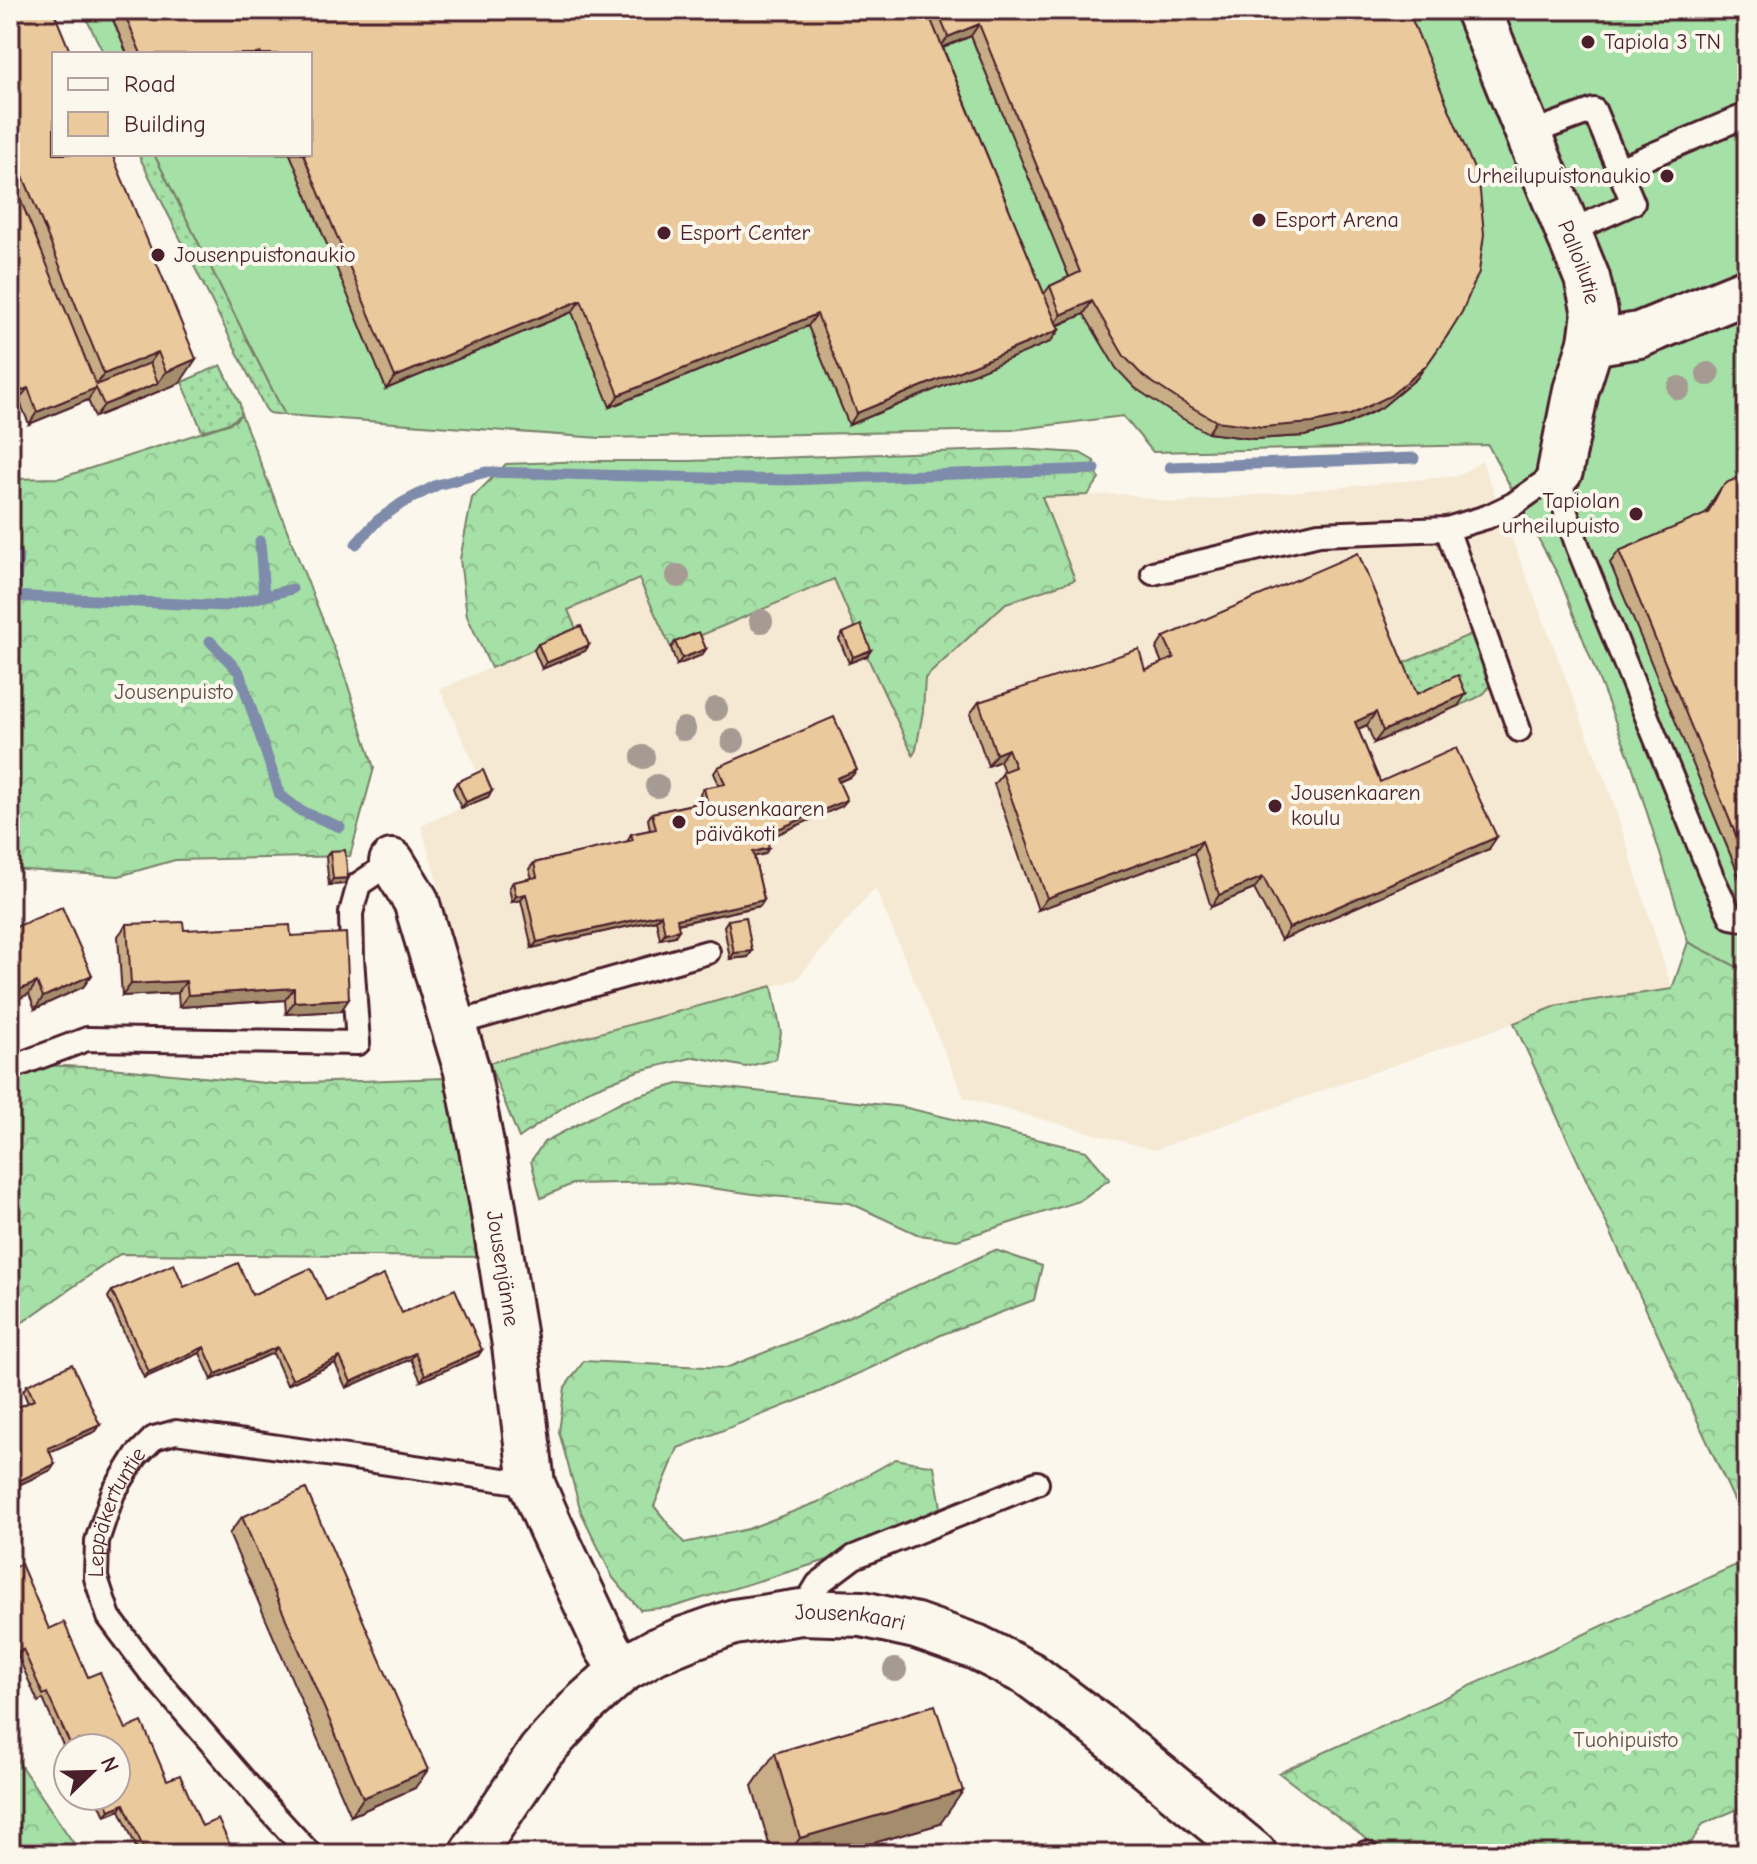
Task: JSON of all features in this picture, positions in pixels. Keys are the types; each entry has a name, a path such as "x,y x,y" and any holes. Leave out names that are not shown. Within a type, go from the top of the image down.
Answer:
{"street":[{"name":"Palloilutie","path":"1478,10 1587,278 1595,313 1591,343 1576,390 1560,471"},
{"path":"1591,343 1639,335 1747,291"},
{"name":"Jousenjänne","path":"392,862 416,901 467,1071 515,1345 532,1484 607,1647 622,1670"},
{"name":"Jousenkaari","path":"472,1854 541,1751 582,1706 622,1670 656,1651 734,1622 801,1612 862,1614 916,1626 976,1647 1029,1674 1097,1725 1254,1854"}],"lane":[{"path":"1528,134 1594,110 1633,203 1568,232"},
{"path":"1619,169 1747,115"},
{"path":"1153,573 1319,534 1447,529 1487,517 1514,504 1560,471 1566,513 1578,547 1712,877 1731,917 1747,920"},
{"path":"1447,529 1519,730"},
{"path":"10,1068 87,1039 358,1043 351,913 359,884 392,862"},
{"path":"454,1024 708,952"},
{"name":"Leppäkertuntie","path":"310,1854 158,1681 109,1617 96,1578 97,1541 113,1493 136,1456 154,1438 176,1432 532,1484"},
{"path":"801,1612 818,1584 854,1557 1037,1483"}],"shaded area":[{"name":"Jousenkaaren koulu","path":"1482,461 1612,798 1672,989 1559,1005 1154,1150 964,1098 875,888 796,980 489,1063 421,825 461,808 479,776 440,689 577,631 567,610 640,578 670,648 1042,497 1128,494 1173,503 1457,476"}],"green space":[{"name":"Tapiolan urheilupuisto","path":"82,10 1747,10 1747,972 1688,942 1631,762 1559,577 1488,445 1153,452 1123,416 1012,430 600,438 285,415 155,156 312,156 312,52 103,52"},
{"path":"139,156 155,156 285,415 269,413"},
{"path":"221,365 240,404 241,414 228,423 202,431 182,382"},
{"name":"Jousenpuisto","path":"241,414 345,676 374,768 350,856 175,860 119,876 10,869 10,479 60,478 228,424"},
{"path":"1019,449 1080,453 1094,461 1099,479 1088,495 1042,497 1075,580 1006,603 925,678 923,711 913,755 834,579 671,648 639,579 568,610 577,631 491,668 467,616 460,559 472,498 506,464"},
{"path":"1476,632 1489,668 1490,683 1485,693 1458,706 1449,688 1408,706 1392,668"},
{"path":"1688,942 1747,948 1747,1528 1514,1023 1559,1005 1672,989"},
{"path":"772,986 781,1033 776,1059 746,1067 695,1057 638,1071 585,1092 519,1138 489,1063"},
{"path":"39,1065 110,1068 275,1084 444,1078 486,1257 120,1254 10,1331 10,1071"},
{"path":"681,1083 903,1107 1086,1151 1110,1179 1079,1201 957,1240 919,1235 850,1203 667,1182 572,1184 541,1198 531,1161 544,1142 624,1100"},
{"path":"995,1250 1042,1266 1034,1300 943,1334 819,1392 678,1448 654,1506 684,1543 748,1529 823,1500 896,1459 934,1466 941,1507 834,1558 673,1607 640,1610 613,1578 581,1512 559,1432 565,1387 584,1361 726,1368 808,1335"},
{"name":"Tuohipuisto","path":"1747,1560 1747,1805 1703,1824 1684,1854 1386,1854 1279,1773"},
{"path":"10,1750 81,1854 10,1854"}],"building":[{"path":"10,10 53,10 70,52 52,52 52,156 113,156 196,359 166,372 158,352 104,374 10,144"},
{"name":"Esport Center","path":"123,10 927,10 1059,330 857,413 817,314 619,395 581,300 395,377 304,156 312,156 312,52 140,52"},
{"name":"Esport Arena","path":"937,10 1408,10 1479,181 1484,234 1479,272 1462,312 1426,366 1390,396 1350,415 1312,423 1263,427 1216,421 1179,400 1143,376 1124,356 1092,301 1061,315 1050,286 1080,272 979,24 948,37"},
{"path":"10,174 96,385 150,363 158,383 104,405 96,388 37,412 28,388 10,395"},
{"path":"1747,474 1747,862 1619,551 1708,513 1721,488"},
{"path":"1358,553 1417,694 1458,675 1466,694 1383,731 1376,712 1355,722 1380,782 1456,748 1497,837 1289,928 1263,877 1219,895 1202,841 1047,898 1002,772 1015,767 1008,749 996,754 979,702 1139,649 1145,670 1174,658 1164,637"},
{"path":"861,625 871,650 853,657 843,633"},
{"path":"581,626 589,645 546,663 538,644"},
{"path":"699,632 706,649 682,658 675,642"},
{"name":"Jousenkaaren päiväkoti","path":"834,717 857,770 837,778 847,800 766,834 769,848 753,852 764,900 677,919 679,930 665,933 661,914 537,942 526,894 516,896 513,882 537,877 534,863 633,840 631,834 656,829 652,813 707,801 704,788 725,784 718,767"},
{"path":"483,770 492,791 466,802 457,782"},
{"path":"345,850 348,878 333,879 330,851"},
{"path":"62,907 92,975 43,997 37,982 10,994 10,915 16,927"},
{"path":"746,917 752,951 734,953 728,920"},
{"path":"183,922 184,930 290,925 291,936 346,933 349,999 294,1002 294,988 188,995 186,981 131,984 127,924"},
{"path":"238,1263 252,1295 311,1268 326,1300 384,1275 402,1313 455,1289 482,1350 425,1375 415,1353 351,1382 340,1357 292,1379 277,1347 216,1374 204,1347 149,1372 112,1291 174,1264 184,1287"},
{"path":"72,1364 100,1425 48,1448 55,1464 10,1485 10,1411 34,1400 27,1385"},
{"path":"306,1489 428,1770 363,1798 242,1517"},
{"path":"21,1564 49,1629 64,1622 88,1677 100,1672 126,1729 142,1722 167,1780 180,1775 202,1826 218,1819 234,1854 165,1854 161,1845 145,1852 128,1812 132,1812 132,1732 65,1732 47,1693 43,1695 23,1649 10,1655 10,1569"},
{"path":"935,1705 963,1791 800,1838 775,1753"}],"waterway":[{"path":"1170,467 1414,458"},
{"path":"356,544 377,521 402,503 437,485 486,472 786,480 1095,469"},
{"path":"260,541 264,596"},
{"path":"15,596 18,556"},
{"path":"10,596 225,606 292,589"},
{"path":"210,641 239,672 280,795 301,811 340,827"}],"place":[{"name":"Tapiola 3 TN","path":"1588,42"},
{"name":"Urheilupuistonaukio","path":"1667,176"},
{"name":"Esport Arena","path":"1259,220"},
{"name":"Esport Center","path":"664,233"},
{"name":"Jousenpuistonaukio","path":"158,255"},
{"name":"Tapiolan urheilupuisto","path":"1636,514"},
{"name":"Jousenkaaren koulu","path":"1275,806"},
{"name":"Jousenkaaren päiväkoti","path":"679,822"}]}
